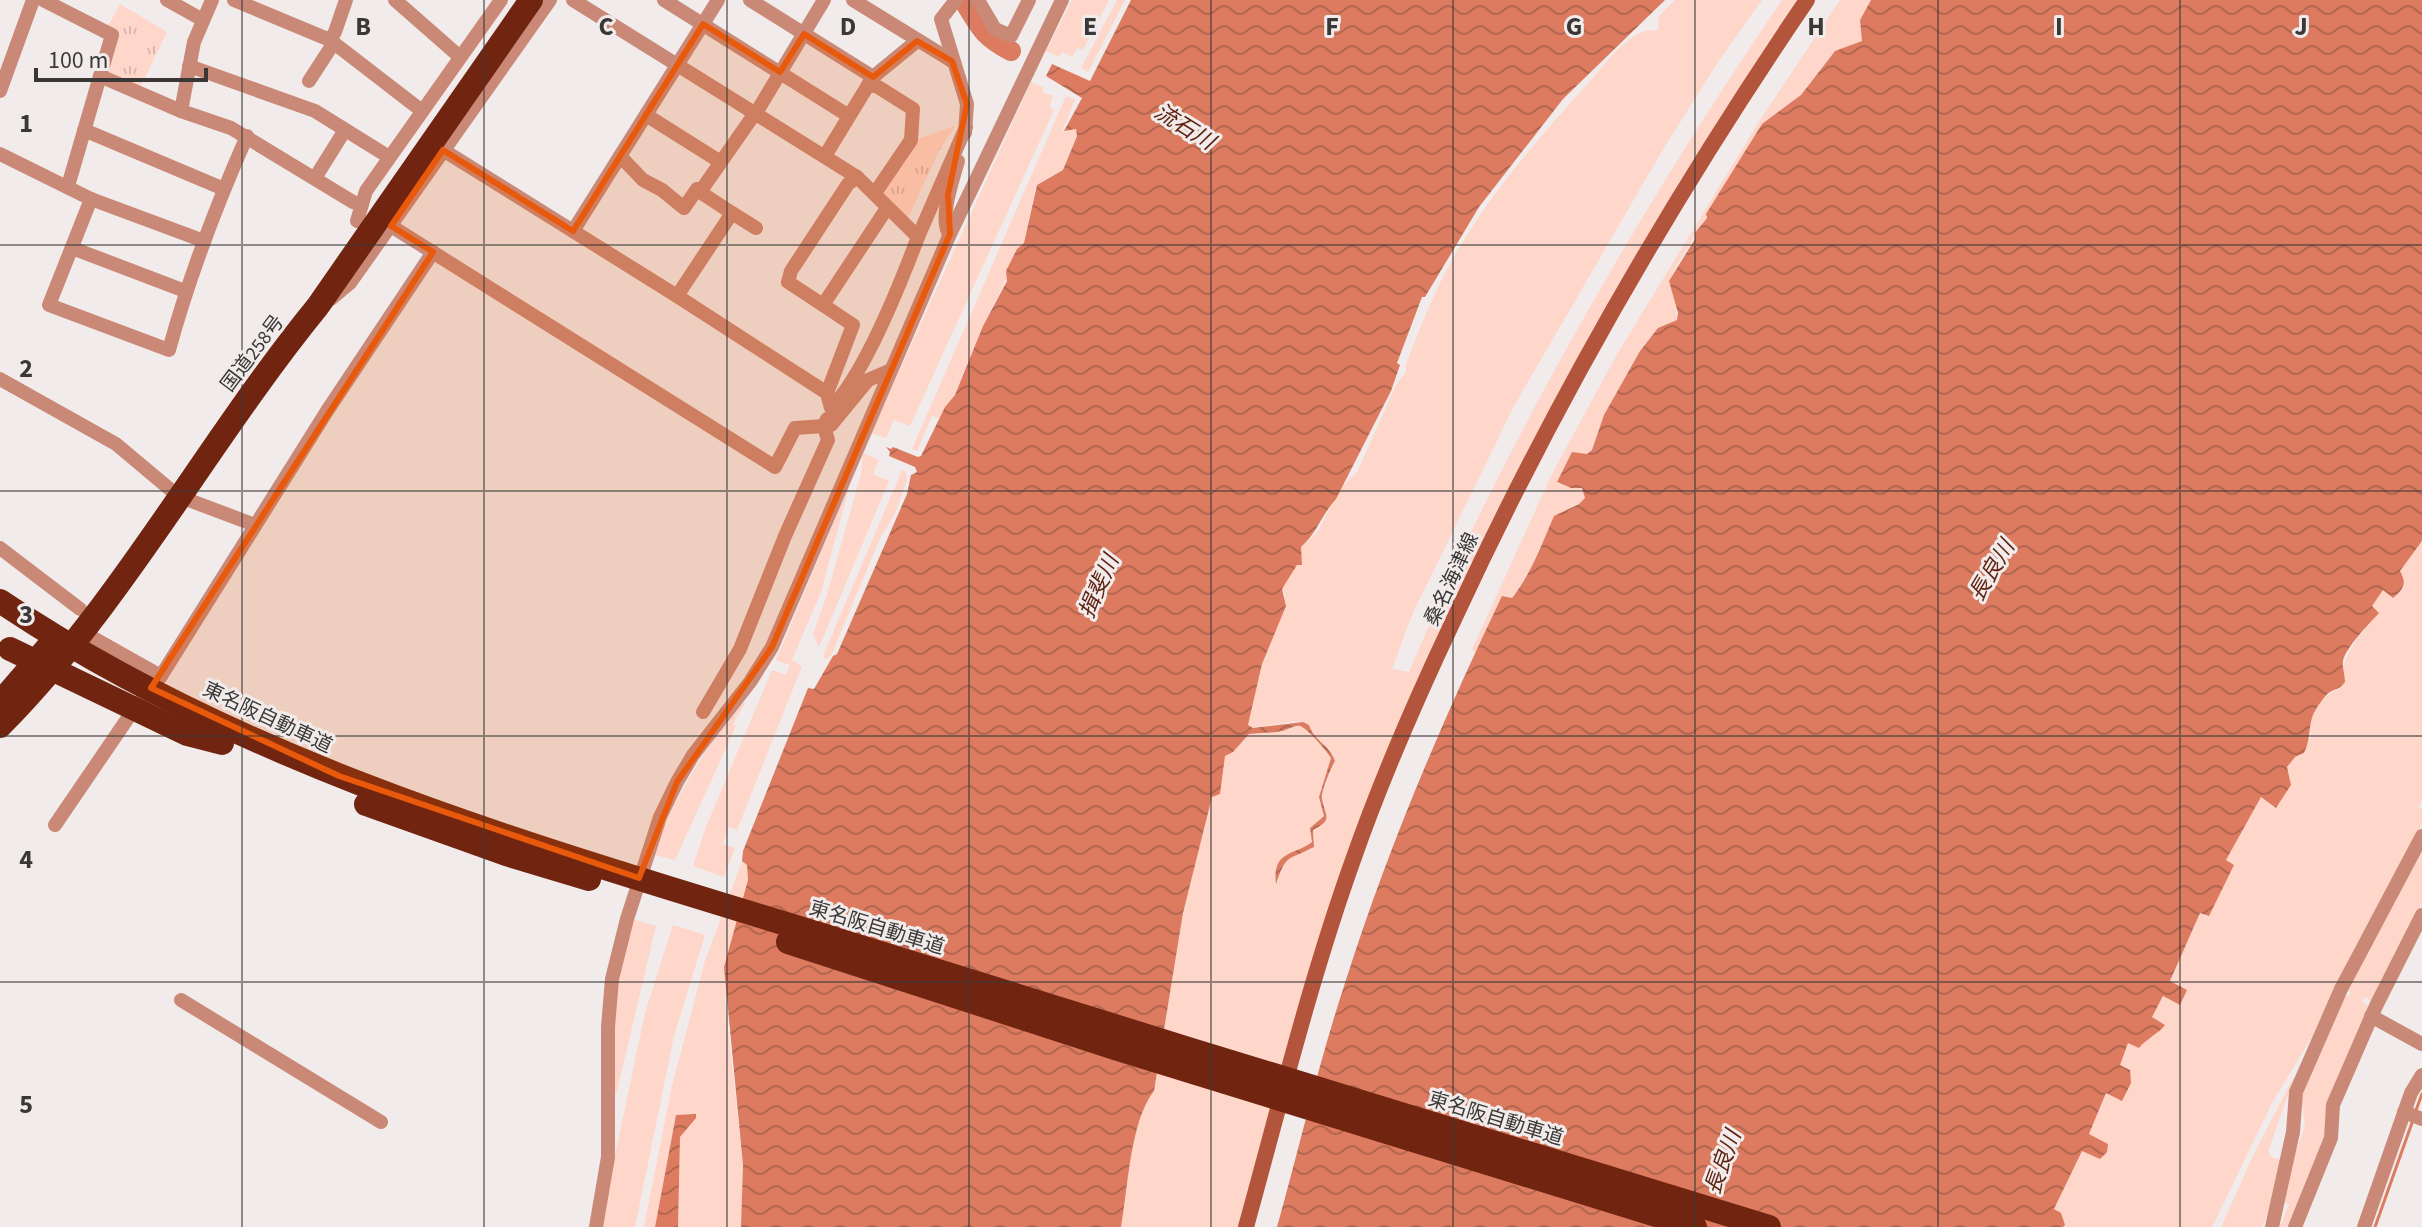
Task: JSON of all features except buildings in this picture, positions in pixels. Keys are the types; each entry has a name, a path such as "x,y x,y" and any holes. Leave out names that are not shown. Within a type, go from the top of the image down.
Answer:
{"highway":[{"name":"国道258号","path":"0,703 129,571 201,442 359,212 515,0"},
{"name":"国道258号","path":"174,493 318,306 531,0"},
{"name":"東名阪自動車道","path":"0,601 122,674 228,728 339,776 424,807 687,894 1769,1227"},
{"name":"国道258号","path":"0,726 34,692 80,620"},
{"name":"東名阪自動車道","path":"0,621 114,687 222,743 332,791 506,854 1115,1048 1695,1227"},
{"path":"5,646 187,734 222,743"}],"main road":[{"name":"桑名海津線","path":"1246,1227 1292,1054 1353,861 1423,686 1540,441 1612,311 1738,102 1807,0"}],"street":[{"path":"0,91 33,0"},
{"path":"43,0 66,5 112,35 68,186"},
{"path":"167,0 203,20"},
{"path":"181,111 194,42 212,0"},
{"path":"234,0 331,42 422,111"},
{"path":"309,81 331,42 346,0"},
{"path":"395,0 460,57"},
{"path":"359,212 366,191 501,0"},
{"path":"318,306 338,295 350,283 550,0"},
{"path":"573,0 595,6 753,116 857,177 918,237"},
{"path":"664,0 849,116"},
{"path":"573,231 718,0"},
{"path":"750,0 913,109 911,140 875,193"},
{"path":"700,192 753,116 824,0"},
{"path":"853,0 952,61"},
{"path":"978,0 995,29 1011,36 1029,0"},
{"path":"596,1227 608,1157 608,1027 612,979 627,919 660,817 693,755 750,682 772,647 950,234 1062,0"},
{"path":"825,156 871,81 918,42 941,19 951,2"},
{"path":"941,19 967,104 966,127 948,195 945,228 950,234"},
{"path":"189,66 315,111 389,157"},
{"path":"100,76 247,136 353,202 359,212"},
{"path":"646,115 719,161"},
{"path":"443,150 677,296 829,401 838,400 868,352 966,127"},
{"path":"84,130 224,189"},
{"path":"315,178 345,130"},
{"path":"91,199 49,305 169,350 185,291 247,136"},
{"path":"0,154 91,199 204,241"},
{"path":"620,156 643,180 662,190 684,208 697,189 756,228"},
{"path":"703,712 740,649 828,440 824,426 829,401 853,325 788,282 791,271 848,184 857,177"},
{"path":"823,305 887,208"},
{"path":"677,296 732,213"},
{"path":"391,226 775,467 795,428 831,425 868,380 889,371"},
{"path":"72,248 185,291"},
{"path":"55,825 130,715 161,676 255,525 433,252"},
{"path":"0,379 116,444 174,493 255,525"},
{"path":"0,548 80,620 161,676"},
{"path":"2272,1227 2293,1132 2296,1092 2341,989 2422,836"},
{"path":"2295,1227 2331,1138 2333,1105 2371,1016 2422,915"},
{"path":"181,1000 381,1122"},
{"path":"2371,1016 2422,1044"},
{"path":"2364,1227 2414,1116 2422,1075"}],"highlighted area":[{"path":"703,24 780,72 804,34 873,77 917,41 952,61 967,104 948,195 950,234 772,647 677,782 639,878 339,776 151,688 433,252 391,226 443,150 573,231"}],"green space":[{"path":"1072,0 1109,0 1083,50 1077,48 1072,57 1062,52 1059,57 1046,51"},
{"path":"1117,0 1125,0 1088,72 1081,68"},
{"path":"1675,0 1762,0 1718,62 1662,151 1514,406 1412,615 1392,669 1409,672 1500,474 1613,266 1695,132 1782,0 1800,0 1534,440 1471,564 1416,684 1265,1128 1238,1227 1121,1227 1135,1137 1146,1104 1154,1091 1183,913 1225,756 1249,734 1298,726 1303,727 1331,758 1319,797 1324,816 1310,828 1312,842 1284,857 1277,883 1288,860 1312,849 1315,840 1313,830 1327,817 1322,794 1335,761 1309,725 1298,721 1253,728 1248,725 1262,664 1285,596 1282,589 1301,547 1318,531 1340,489 1357,472 1396,385 1406,372 1406,364 1433,297 1483,210 1554,121 1608,60 1633,37 1644,31 1658,30 1659,16"},
{"path":"1840,0 1871,0 1860,20 1862,41 1832,54 1801,95 1762,124 1672,274 1677,320 1658,328 1640,351 1604,415 1592,450 1557,483 1583,488 1585,498 1572,506 1512,598 1502,596 1475,653 1472,649 1552,474 1616,356 1758,123"},
{"path":"120,4 167,32 140,88 113,77 108,68 119,32 108,26"},
{"path":"1031,82 1044,88 1042,92 1053,96 1049,107 1054,110 910,426 894,420 886,438 871,433"},
{"path":"1066,96 1075,100 1062,131 1077,129 1078,132 1063,170 1036,185 1024,243 983,326 955,395 939,418 932,416 917,451 912,449"},
{"path":"955,126 939,151 907,220 884,196 883,190 915,140"},
{"path":"863,453 879,460 873,474 889,481 819,647 813,635 861,474"},
{"path":"902,470 907,480 895,514 881,536 831,656 825,659 823,656"},
{"path":"851,481 821,592 792,660 802,666 737,830 729,827 723,844 735,848 724,877 693,866 706,827 772,670 786,675 790,665 776,660"},
{"path":"2422,541 2422,802 2418,806 2422,809 2422,825 2355,947 2312,1037 2273,1101 2212,1227 2063,1227 2065,1225 2054,1209 2082,1151 2108,1144 2089,1134 2128,1042 2139,1047 2164,1025 2152,1017 2163,996 2180,1005 2170,982 2200,913 2208,916 2234,865 2226,860 2261,796 2276,808 2291,785 2287,767 2295,757 2302,755 2312,734 2309,726 2317,709 2328,695 2339,689 2344,664 2352,647 2379,613 2371,607 2383,590 2393,597 2404,588 2399,572"},
{"path":"743,702 733,724 736,726 675,860 651,854 691,775"},
{"path":"2422,848 2422,906 2373,1002 2365,997 2362,1002 2371,1008 2328,1137 2292,1227 2280,1227 2289,1204 2283,1202 2291,1163 2305,1127 2301,1093 2344,995 2349,996 2351,992 2347,989"},
{"path":"742,861 747,865 748,880 725,1000 743,1165 741,1227 678,1227 680,1137 696,1118 676,1116 655,1227 644,1227 672,1086 705,961"},
{"path":"632,919 656,926 616,1095 612,1078 612,1033 618,983"},
{"path":"673,925 705,935 674,1036 635,1227 600,1227 645,1013"},
{"path":"2296,1072 2268,1152 2273,1158 2282,1160 2271,1207 2262,1227 2221,1227 2252,1158"}],"water":[{"name":"揖斐川","path":"1131,0 1665,0 1563,99 1479,207 1425,297 1422,297 1397,363 1400,365 1391,391 1336,499 1301,547 1302,565 1297,565 1282,589 1286,606 1262,664 1248,725 1253,728 1303,722 1309,725 1335,761 1322,795 1326,820 1313,830 1314,847 1286,862 1276,884 1277,865 1281,859 1312,842 1310,828 1324,816 1319,797 1331,758 1303,727 1298,726 1249,734 1233,752 1225,756 1220,794 1212,797 1183,913 1154,1091 1146,1104 1135,1137 1121,1227 741,1227 743,1165 724,967 748,880 747,865 742,861 743,851 808,688 814,689 837,654 907,494 911,475 917,472 915,467 889,456 886,447 921,456 945,407 955,395 983,326 1007,281 1006,271 1017,249 1024,243 1037,185 1063,170 1077,136 1076,129 1064,131 1082,98 1046,76 1052,64 1090,81"},
{"name":"長良川","path":"1871,0 2422,0 2422,541 2400,571 2404,583 2402,589 2393,598 2383,590 2372,606 2379,613 2345,655 2345,682 2328,693 2318,706 2304,753 2295,757 2287,767 2291,785 2276,808 2261,797 2226,860 2234,865 2209,916 2200,913 2170,981 2187,990 2180,1005 2163,996 2152,1017 2165,1025 2139,1048 2128,1043 2120,1065 2130,1070 2131,1083 2122,1101 2106,1093 2089,1134 2108,1144 2107,1152 2100,1159 2082,1151 2054,1209 2061,1213 2063,1227 1277,1227 1346,980 1398,833 1437,738 1502,596 1512,598 1519,589 1554,516 1585,498 1582,488 1571,488 1557,482 1572,452 1587,454 1592,450 1604,415 1640,351 1658,328 1677,320 1669,281 1762,124 1801,95 1835,51 1862,41 1860,20"},
{"path":"696,1114 680,1137 678,1227 655,1227 676,1115"}],"waterway":[{"name":"流石川","path":"963,0 988,35 1011,51"},
{"path":"2415,1113 2422,1094"},
{"path":"2375,1227 2413,1120"}]}
